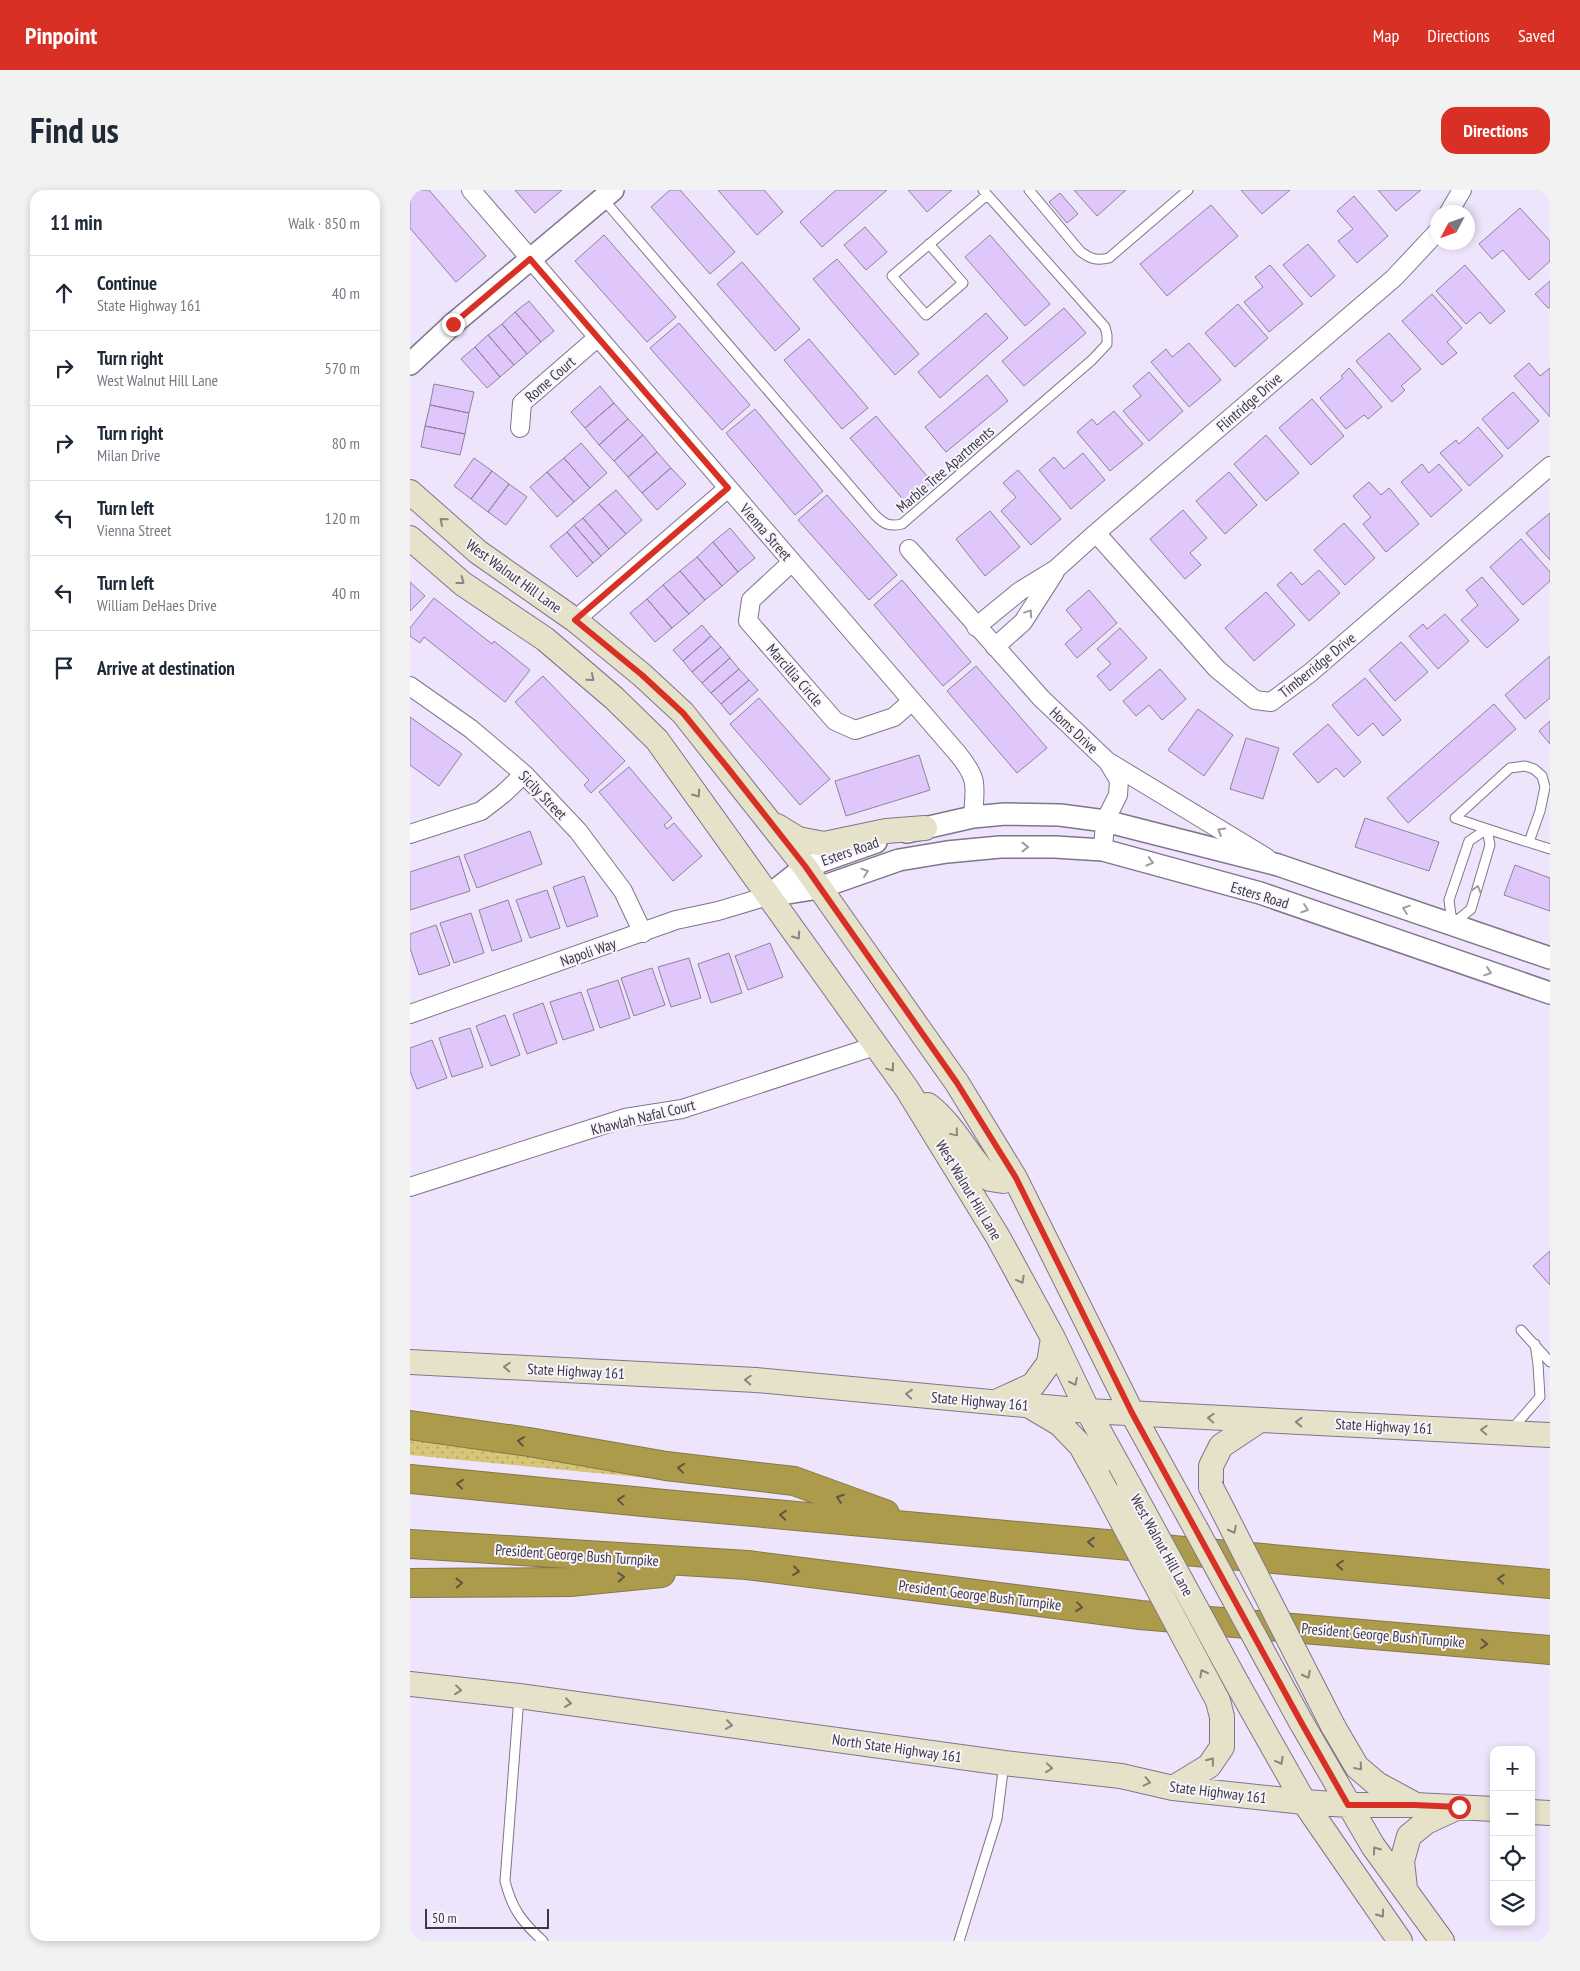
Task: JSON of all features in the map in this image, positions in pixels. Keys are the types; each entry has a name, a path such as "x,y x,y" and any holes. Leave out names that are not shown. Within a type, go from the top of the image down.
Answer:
{"highway":[{"path":"410,1425 530,1442 666,1466 794,1481 919,1526"},
{"path":"410,1479 1550,1584"},
{"name":"President George Bush Turnpike","path":"410,1544 748,1565 1140,1615 1550,1650"},
{"path":"410,1583 570,1582 748,1565"}],"main road":[{"name":"West Walnut Hill Lane","path":"410,492 478,552 575,620 642,675 683,713 805,866 957,1083 1016,1178 1132,1413 1301,1722 1373,1846 1442,1941"},
{"name":"West Walnut Hill Lane","path":"410,538 463,584 545,639 614,698 657,740 907,1089 998,1237 1053,1338 1088,1411 1304,1802 1400,1941"},
{"path":"769,820 798,839 824,844 886,831 924,828"},
{"path":"907,1089 936,1111 990,1179 1004,1181 1016,1178"},
{"path":"996,1402 1033,1385 1048,1364 1053,1338"},
{"name":"State Highway 161","path":"410,1362 756,1380 1088,1411 1550,1435"},
{"path":"1028,1405 1060,1424 1081,1446 1218,1701 1222,1718 1222,1747 1209,1766 1173,1788"},
{"path":"1260,1420 1221,1446 1212,1466 1211,1487 1333,1726 1357,1767 1377,1784 1415,1805"},
{"path":"410,1684 520,1696"},
{"name":"North State Highway 161","path":"520,1696 1004,1763"},
{"name":"State Highway 161","path":"1004,1763 1121,1776 1173,1788 1304,1802 1490,1809"},
{"path":"1406,1889 1402,1861 1409,1836 1426,1822 1459,1807"},
{"path":"1535,1812 1550,1813"}],"street":[{"name":"Vienna Street","path":"471,190 970,769 975,782 973,817"},
{"path":"1453,205 1462,190"},
{"path":"414,354 453,324 607,194"},
{"name":"Flintridge Drive","path":"976,627 1020,591 1056,569 1394,278 1430,240"},
{"name":"Rome Court","path":"520,428 522,403 598,338"},
{"name":"Timberridge Drive","path":"1096,533 1217,669 1254,700 1271,702 1310,673 1550,466"},
{"path":"575,620 728,488"},
{"name":"Homs Drive","path":"909,549 1040,698 1107,761 1278,865"},
{"name":"Marcillia Circle","path":"792,562 751,600 748,621 835,721 855,730 894,717 912,701"},
{"name":"Flintridge Drive","path":"994,647 1023,622 1056,569"},
{"name":"Sicily Street","path":"410,686 471,729 524,774 578,831 623,891 643,933"},
{"path":"1103,850 1105,821 1118,795 1119,780 1107,761"},
{"path":"410,834 481,811 524,774"},
{"name":"Esters Road","path":"768,896 805,866 891,836 973,817 1005,814 1060,815 1105,821 1278,865 1550,958"},
{"name":"Esters Road","path":"768,896 819,888 899,860 947,852 1000,847 1103,850 1260,894 1550,993"},
{"name":"Napoli Way","path":"410,1014 676,920 718,911 768,896"},
{"path":"1442,956 1452,925"},
{"name":"Khawlah Nafal Court","path":"410,1187 625,1118 682,1109 875,1046"}],"lane":[{"path":"1029,190 1080,251 1087,257 1099,261 1109,258 1188,190"},
{"name":"Marble Tree Apartments","path":"607,194 875,515 889,526 902,524 1092,360 1107,344 1108,335 1105,327 985,193 892,276 926,315 963,283 929,244"},
{"path":"1529,842 1540,811 1545,787 1542,776 1534,769 1525,766 1510,768 1455,818 1550,849"},
{"path":"1452,925 1471,909 1490,845 1487,829"},
{"path":"1452,925 1449,900 1469,841 1487,829"},
{"path":"1521,1330 1550,1362"},
{"path":"1509,1432 1540,1397 1535,1344"},
{"path":"520,1696 505,1881 510,1900 520,1918 543,1941"},
{"path":"959,1941 996,1819 1004,1763"}],"shaded area":[{"path":"410,1436 649,1472 648,1478 410,1455"}],"building":[{"path":"410,190 429,190 486,256 456,282 410,228"},
{"path":"515,190 562,190 535,213"},
{"path":"670,190 680,190 735,252 710,274 651,207"},
{"path":"718,190 764,190 783,212 757,235"},
{"path":"836,190 887,190 822,247 800,222"},
{"path":"908,190 952,190 927,212"},
{"path":"1074,190 1126,190 1097,216"},
{"path":"1241,190 1290,190 1262,214"},
{"path":"1378,190 1421,190 1396,211"},
{"path":"1060,193 1078,214 1067,223 1049,202"},
{"path":"1354,196 1388,236 1357,263 1338,241 1353,229 1337,211"},
{"path":"1211,205 1238,236 1167,296 1140,264"},
{"path":"1520,208 1550,241 1550,261 1529,280 1503,250 1492,259 1479,244"},
{"path":"865,227 887,252 866,270 844,245"},
{"path":"604,235 676,317 647,342 575,261"},
{"path":"990,235 1050,304 1025,326 965,257"},
{"path":"1308,244 1335,276 1311,297 1283,265"},
{"path":"837,259 919,354 895,375 813,279"},
{"path":"742,262 800,329 775,351 717,284"},
{"path":"1270,265 1303,304 1269,332 1244,302 1263,287 1255,277"},
{"path":"1465,265 1505,311 1490,324 1480,312 1466,324 1436,291"},
{"path":"1550,281 1550,307 1548,308 1535,294"},
{"path":"1432,294 1462,328 1447,342 1457,353 1442,365 1402,321"},
{"path":"529,301 554,331 541,342 515,312"},
{"path":"1238,304 1268,338 1235,367 1205,333"},
{"path":"1064,308 1086,333 1024,386 1002,361"},
{"path":"515,312 541,342 527,354 502,324"},
{"path":"986,313 1008,338 940,398 918,372"},
{"path":"679,323 750,405 722,430 650,348"},
{"path":"502,324 527,354 514,365 488,335"},
{"path":"1389,333 1421,369 1401,386 1405,390 1392,402 1356,361"},
{"path":"488,335 514,365 500,377 475,347"},
{"path":"809,339 868,408 842,429 784,360"},
{"path":"1189,343 1221,380 1189,407 1151,362 1166,349 1172,357"},
{"path":"475,347 500,377 487,388 461,359"},
{"path":"1529,363 1540,376 1550,368 1550,417 1514,376"},
{"path":"1349,368 1382,407 1368,419 1364,415 1346,429 1320,398 1343,378 1341,376"},
{"path":"1149,372 1183,411 1149,441 1123,411 1141,396 1133,386"},
{"path":"987,375 1008,401 946,452 925,427"},
{"path":"434,384 474,392 469,413 430,405"},
{"path":"600,386 614,403 585,428 571,412"},
{"path":"1513,392 1539,421 1508,449 1482,419"},
{"path":"1312,399 1344,436 1311,465 1279,428"},
{"path":"614,403 628,419 599,445 585,428"},
{"path":"430,405 469,413 465,434 425,426"},
{"path":"755,409 823,491 795,515 726,433"},
{"path":"1114,411 1143,444 1110,471 1077,432 1092,419 1097,425"},
{"path":"876,416 932,482 907,504 850,438"},
{"path":"628,419 643,435 614,461 599,445"},
{"path":"425,426 465,434 460,455 421,447"},
{"path":"1478,427 1503,456 1469,486 1440,453 1456,440 1459,444"},
{"path":"643,435 657,452 628,477 614,461"},
{"path":"1266,435 1299,473 1266,501 1234,464"},
{"path":"581,443 607,473 590,488 564,458"},
{"path":"657,452 671,468 642,493 628,477"},
{"path":"1083,453 1105,480 1071,509 1039,470 1054,457 1064,469"},
{"path":"474,458 492,471 471,499 454,486"},
{"path":"564,458 590,488 574,502 547,472"},
{"path":"1422,464 1429,473 1439,464 1462,490 1431,517 1401,482"},
{"path":"671,468 686,484 657,510 642,493"},
{"path":"1018,470 1061,519 1031,545 1001,511 1016,497 1003,483"},
{"path":"492,471 509,484 488,512 471,499"},
{"path":"547,472 574,502 557,517 530,487"},
{"path":"1229,472 1257,505 1225,534 1196,501"},
{"path":"1369,482 1381,495 1389,488 1419,524 1386,552 1363,524 1371,517 1353,496"},
{"path":"509,484 527,497 506,525 488,512"},
{"path":"616,490 642,520 626,534 599,504"},
{"path":"827,495 897,575 869,600 798,520"},
{"path":"599,504 626,534 609,549 583,518"},
{"path":"1183,510 1207,538 1190,553 1201,565 1185,579 1150,539"},
{"path":"990,511 1020,547 985,576 956,539"},
{"path":"1550,513 1550,560 1526,533"},
{"path":"583,518 609,549 601,556 574,525"},
{"path":"1344,523 1375,558 1345,585 1314,550"},
{"path":"574,525 601,556 593,563 567,532"},
{"path":"730,528 755,558 738,572 713,542"},
{"path":"567,532 593,563 577,577 550,546"},
{"path":"1521,539 1550,572 1550,581 1523,605 1490,567"},
{"path":"713,542 738,572 722,586 697,557"},
{"path":"697,557 722,586 705,600 680,571"},
{"path":"1319,570 1340,593 1309,621 1277,585 1291,572 1302,585"},
{"path":"680,571 705,600 689,614 663,585"},
{"path":"1482,577 1519,620 1487,648 1461,620 1478,605 1466,590"},
{"path":"902,580 971,662 943,686 874,605"},
{"path":"410,582 425,596 410,611"},
{"path":"663,585 689,614 672,628 647,599"},
{"path":"1089,590 1117,623 1077,658 1065,644 1082,629 1066,610"},
{"path":"1266,592 1295,625 1254,661 1225,628"},
{"path":"434,598 492,644 494,641 530,670 505,702 424,637 420,643 410,636 410,628"},
{"path":"647,599 672,628 655,642 630,613"},
{"path":"1445,614 1469,641 1438,669 1409,636 1423,624 1427,629"},
{"path":"702,625 711,636 683,661 673,650"},
{"path":"1120,628 1147,658 1110,691 1097,676 1111,664 1097,649"},
{"path":"711,636 721,647 692,672 683,661"},
{"path":"1401,642 1428,672 1395,701 1369,670"},
{"path":"721,647 730,658 702,683 692,672"},
{"path":"1550,656 1550,698 1525,719 1505,695"},
{"path":"730,658 739,669 711,693 702,683"},
{"path":"976,666 1047,748 1017,773 947,691"},
{"path":"739,669 749,680 721,704 711,693"},
{"path":"1160,669 1186,699 1162,720 1149,705 1136,716 1123,701"},
{"path":"543,676 625,761 591,793 584,785 589,780 515,702"},
{"path":"1365,678 1401,720 1383,736 1373,723 1358,736 1332,705"},
{"path":"749,680 758,690 730,715 721,704"},
{"path":"759,698 830,779 800,805 730,724"},
{"path":"1494,704 1516,729 1408,823 1387,798"},
{"path":"1198,709 1233,735 1204,776 1168,750"},
{"path":"410,717 462,754 439,786 410,765"},
{"path":"1550,721 1550,744 1539,731"},
{"path":"1328,724 1361,762 1344,777 1336,768 1318,783 1293,754"},
{"path":"1246,738 1279,748 1263,799 1230,789"},
{"path":"919,755 930,790 846,816 835,781"},
{"path":"629,767 672,818 664,825 667,829 674,823 702,856 673,881 599,792"},
{"path":"1365,818 1439,842 1429,871 1355,847"},
{"path":"530,831 542,864 477,888 464,855"},
{"path":"459,856 470,891 410,910 410,872"},
{"path":"1515,865 1550,878 1550,911 1504,895"},
{"path":"584,876 598,916 567,927 553,887"},
{"path":"547,890 560,928 530,938 516,900"},
{"path":"508,900 522,941 492,951 479,910"},
{"path":"471,913 484,953 454,963 440,923"},
{"path":"436,925 450,965 419,975 410,948 410,934"},
{"path":"770,943 783,977 748,990 735,956"},
{"path":"729,953 742,993 711,1003 698,964"},
{"path":"689,958 701,998 671,1007 658,967"},
{"path":"652,968 665,1005 634,1016 621,978"},
{"path":"618,980 630,1018 600,1028 587,990"},
{"path":"581,992 594,1030 563,1040 550,1002"},
{"path":"543,1003 557,1043 527,1054 513,1014"},
{"path":"505,1015 520,1055 491,1066 476,1026"},
{"path":"470,1028 483,1067 452,1077 439,1038"},
{"path":"432,1040 447,1078 417,1089 410,1071 410,1048"},
{"path":"1550,1251 1550,1285 1533,1266"}],"route":[{"path":"453,324 530,259 728,488 575,620 642,675 683,713 805,866 957,1083 1016,1178 1132,1413 1348,1805 1459,1807"}]}
